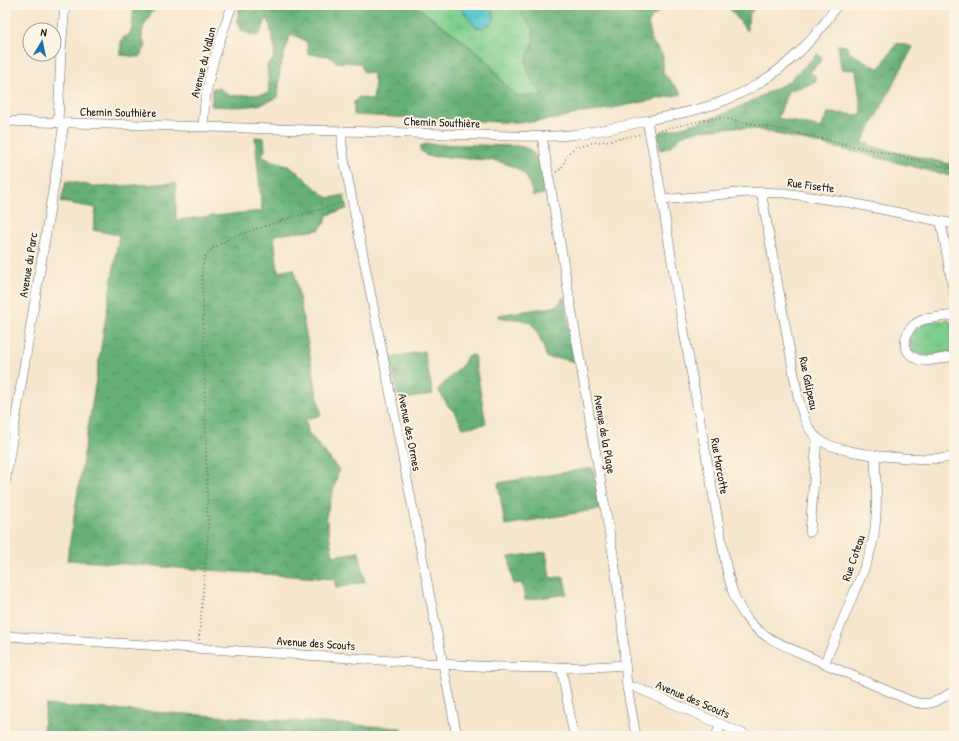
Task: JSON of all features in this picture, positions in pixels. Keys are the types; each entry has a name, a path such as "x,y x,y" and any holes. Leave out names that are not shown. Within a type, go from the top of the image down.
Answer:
{"street":[{"name":"Avenue du Parc","path":"5,483 61,123 62,50 66,5"},
{"name":"Avenue du Vallon","path":"203,126 208,80 232,5"},
{"name":"Chemin Southière","path":"5,121 542,137 569,135 604,130 684,113 717,104 731,98 759,84 785,66 808,44 837,5"},
{"name":"Rue Marcotte","path":"647,121 662,200 707,465 726,566 738,605 755,628 762,634 824,664 911,701 922,704 935,702 954,691"},
{"name":"Avenue des Ormes","path":"342,131 343,155 458,736"},
{"name":"Avenue de la Plage","path":"542,137 613,554 621,612 627,687 636,736"},
{"name":"Rue Fisette","path":"662,200 736,192 761,191 823,198 954,224"},
{"name":"Rue Galipeau","path":"761,191 798,397 808,426 817,438"},
{"path":"941,222 954,294"},
{"path":"954,315 920,321 910,328 905,337 906,348 912,356 917,359 929,360 954,356"},
{"path":"810,532 817,438 836,447 875,455 928,459 954,457"},
{"name":"Rue Coteau","path":"824,664 871,550 876,506 875,455"},
{"name":"Avenue des Scouts","path":"5,636 484,667 625,665"},
{"path":"561,667 574,736"},
{"name":"Avenue des Scouts","path":"627,687 635,687 748,736"},
{"path":"716,736 721,724"}],"path":[{"path":"548,174 558,172 570,151 579,146 704,120 722,118 780,129 954,169"},
{"path":"198,648 208,532 202,269 205,257 213,248 230,238 289,218 352,200"}],"green space":[{"path":"134,5 158,5 143,28 142,38 146,46 140,57 121,55 121,42 123,38 129,35 132,28"},
{"path":"240,5 414,5 462,40 488,62 506,87 518,96 543,96 529,74 526,60 533,45 534,31 516,5 666,5 652,17 648,24 650,39 663,55 663,73 682,94 598,111 532,122 500,122 354,115 354,102 359,97 373,100 375,81 372,73 364,72 360,63 337,62 329,56 308,54 307,42 294,35 290,36 280,68 278,97 262,104 237,107 211,106 213,88 219,88 230,96 267,94 269,90 267,65 273,61 275,50 267,17 258,36 245,32 241,29 238,22"},
{"path":"414,5 458,5 476,27 493,14 488,5 516,5 534,31 533,45 526,60 529,74 544,96 518,96 506,87 488,62 462,40"},
{"path":"727,5 756,5 749,15 747,31"},
{"path":"897,43 913,47 862,143 869,144 869,146 954,165 954,177 868,155 755,129 735,127 689,133 681,136 669,148 660,150 658,133 696,123 742,106 788,82 818,54 821,56 822,60 810,72 815,76 816,79 814,83 788,91 778,118 821,128 828,113 862,115 856,70 841,69 838,45 846,46 850,53 879,69"},
{"path":"255,137 264,138 265,151 262,154 267,159 284,164 295,170 325,196 330,198 344,195 347,209 327,215 326,221 319,230 274,235 278,272 294,269 321,415 306,419 308,432 339,470 326,516 333,556 359,552 365,582 336,588 334,579 67,560 119,235 93,230 96,208 61,202 66,181 98,187 176,183 176,220 262,211"},
{"path":"427,144 519,146 527,148 535,155 539,165 544,194 533,196 527,178 516,168 491,160 426,156 420,150 420,146"},
{"path":"564,297 574,362 558,358 547,358 537,332 531,323 520,319 499,318 498,315 557,306"},
{"path":"948,320 951,323 954,351 933,355 922,355 914,350 911,337 916,329 926,323"},
{"path":"424,351 433,394 399,400 390,358"},
{"path":"474,355 486,424 463,428 456,414 449,407 438,390 464,363 467,356"},
{"path":"593,468 600,509 505,525 498,483"},
{"path":"546,552 550,578 564,577 567,594 525,600 522,583 513,584 509,557"},
{"path":"46,705 401,728 402,736 42,736"}],"water":[{"path":"458,5 488,5 493,13 494,19 483,28 476,27"}]}
